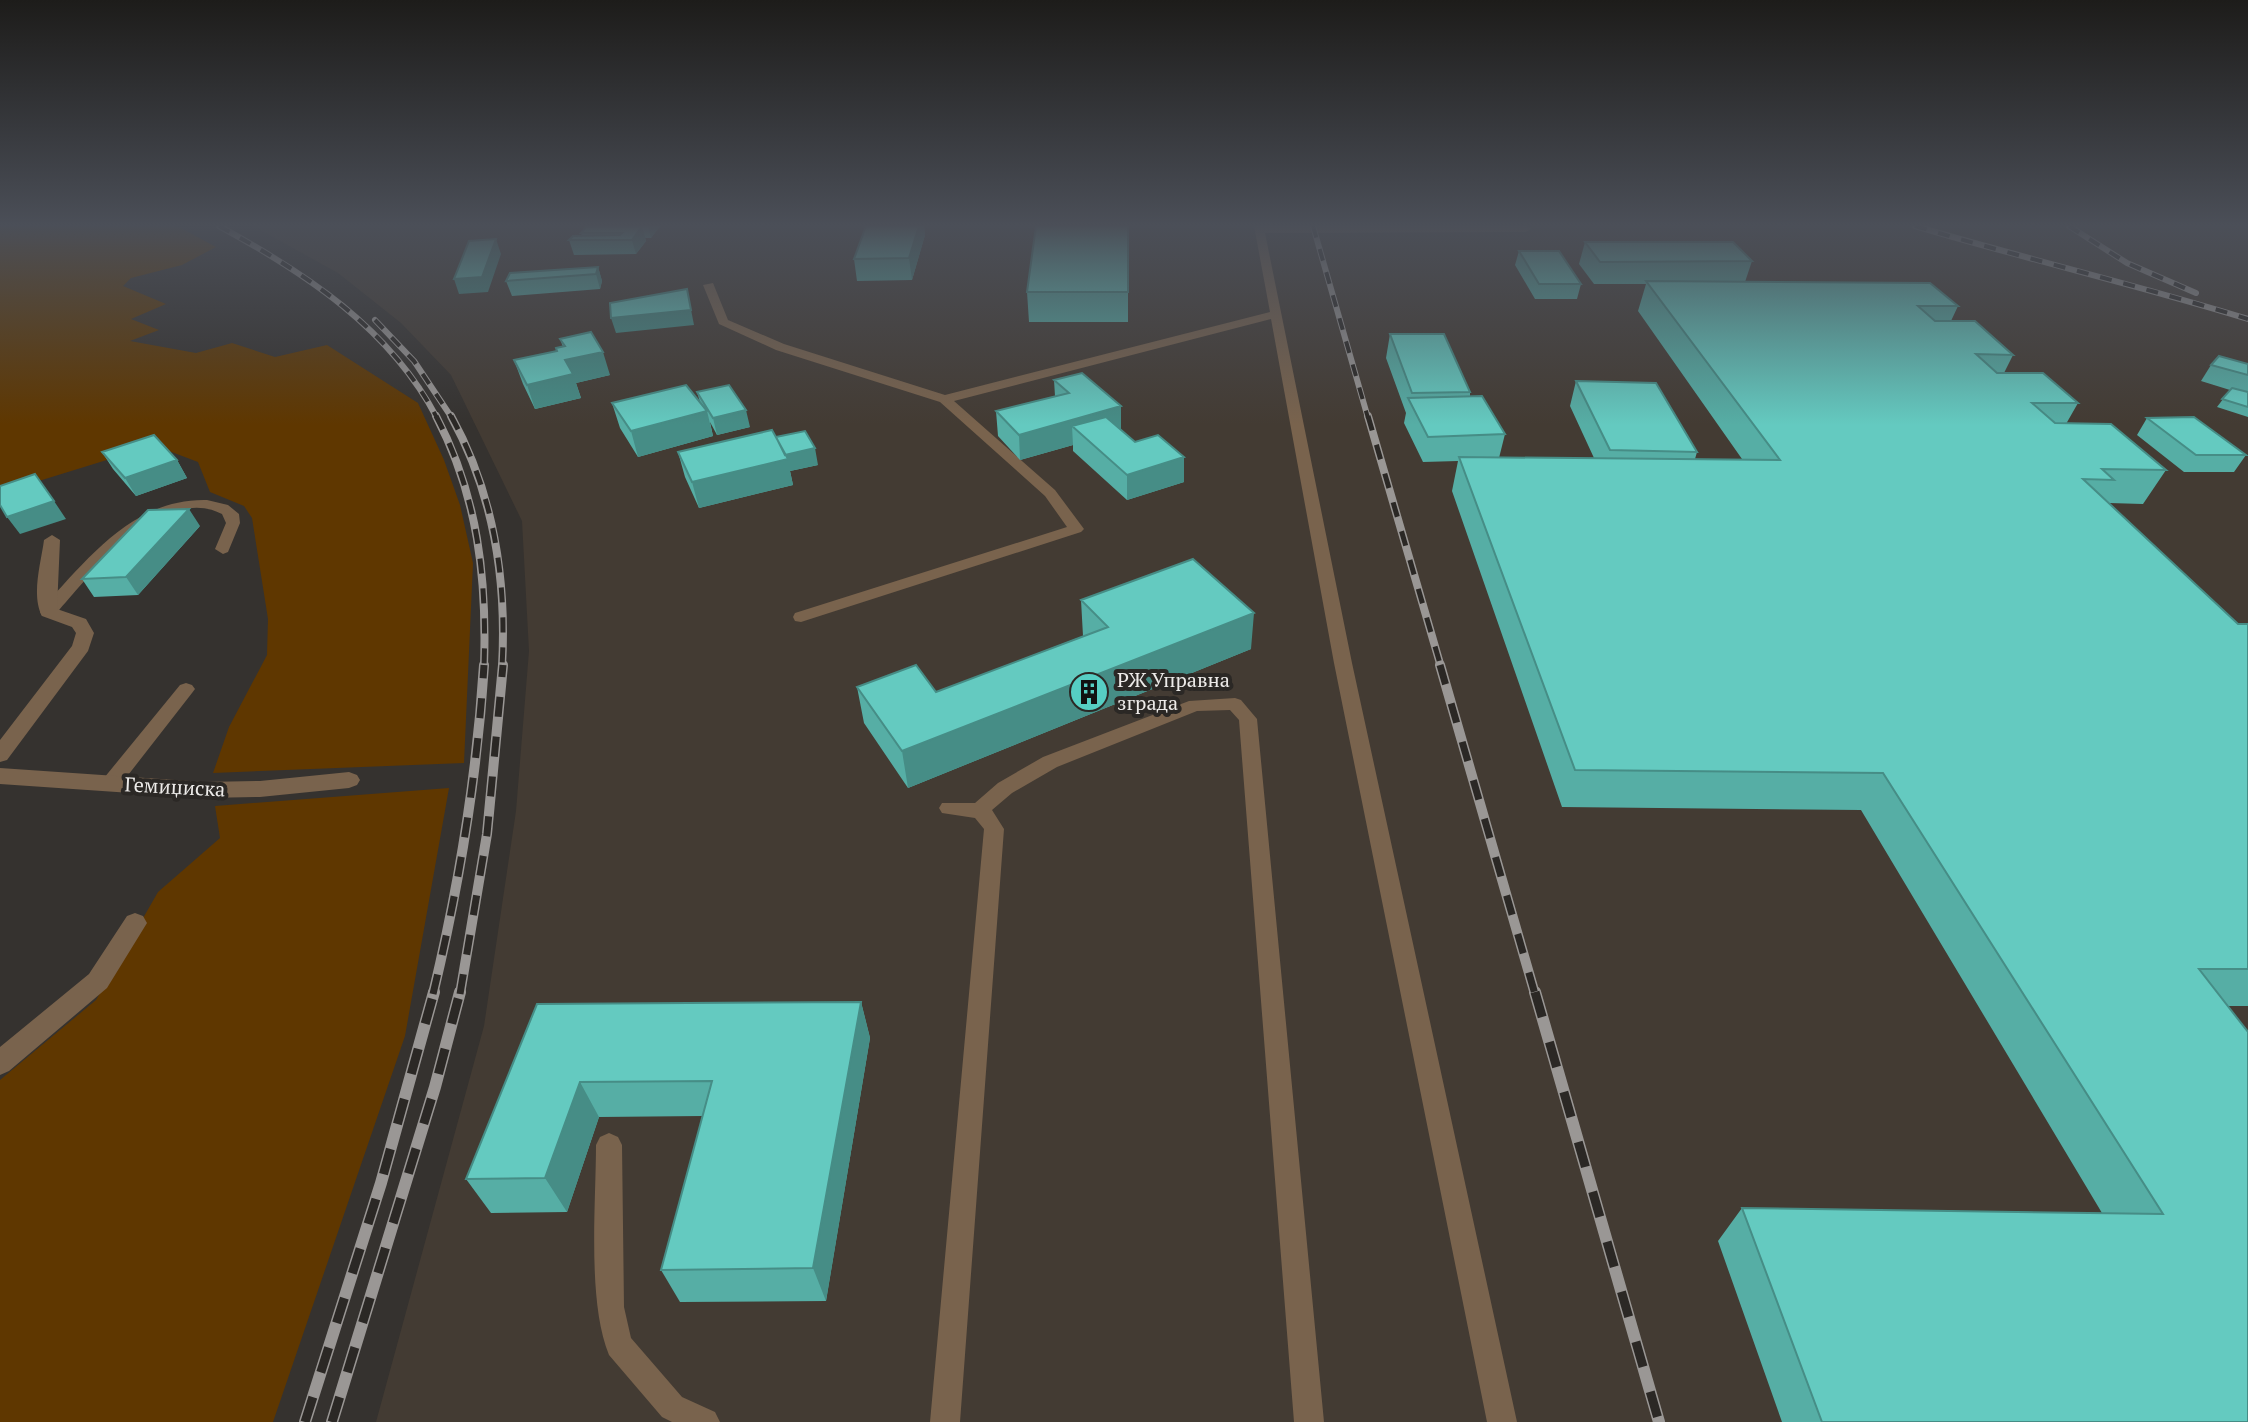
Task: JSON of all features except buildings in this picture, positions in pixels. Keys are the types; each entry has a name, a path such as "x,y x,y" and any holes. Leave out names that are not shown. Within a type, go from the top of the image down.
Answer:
{"street":[{"path":"0,755 81,647 85,633 79,623 48,612 46,600 52,540"},
{"name":"Гемиџиска","path":"0,776 232,790 349,780"},
{"path":"0,1063 98,981 135,923"}],"lane":[{"path":"712,292 723,322 780,347 945,399 1050,493 1076,529 801,617"},
{"path":"1273,292 1343,663 1502,1422"},
{"path":"945,399 1277,314"},
{"path":"48,612 108,548 151,513 196,504 226,509 232,514 233,523 223,549"},
{"path":"111,783 186,689"},
{"path":"980,810 1005,788 1050,762 1195,705 1235,704 1248,719 1309,1422"},
{"path":"945,1422 994,829 990,817 980,810 949,808"},
{"path":"609,1145 610,1307 619,1345 672,1407 705,1422"}],"shaded area":[{"path":"0,292 138,292 166,304 131,319 159,330 130,341 196,353 232,343 275,357 327,345 418,403 460,505 473,563 464,763 213,773 229,727 267,655 268,619 252,518 244,506 210,492 198,462 161,448 110,459 0,493"},
{"path":"362,292 2248,292 2248,1422 376,1422 484,1026 516,811 529,651 522,521 451,375 401,323"},
{"path":"449,788 405,1036 273,1422 0,1422 0,1080 96,1000 158,892 220,838 215,806"}],"railway":[{"path":"324,292 370,330 395,357 418,386 437,417"},
{"path":"1332,292 1368,418"},
{"path":"2155,292 2248,319"},
{"path":"375,320 414,361 452,418"},
{"path":"1368,416 1441,667"},
{"path":"437,417 462,476 477,538 484,601 484,667"},
{"path":"452,418 478,476 494,537 502,601 502,667"},
{"path":"433,994 466,831 484,665"},
{"path":"460,994 487,834 503,665"},
{"path":"1440,665 1535,994"},
{"path":"305,1422 381,1183 434,992"},
{"path":"332,1422 435,1087 460,992"},
{"path":"1535,992 1659,1422"}],"place":[{"name":"РЖ Управна зграда","path":"1089,692"}]}
